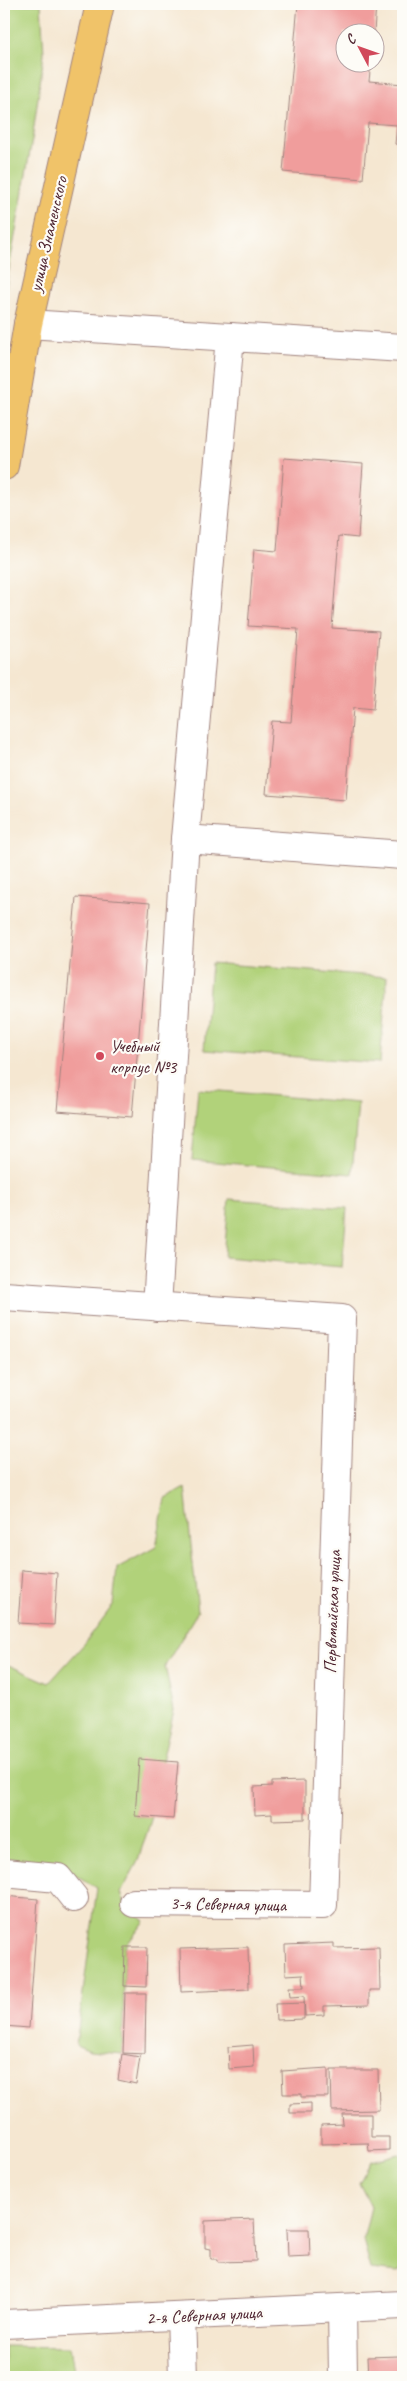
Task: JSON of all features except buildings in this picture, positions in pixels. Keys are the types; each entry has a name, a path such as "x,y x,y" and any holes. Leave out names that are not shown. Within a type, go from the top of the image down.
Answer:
{"main road":[{"name":"улица Знаменского","path":"4,466 28,324 100,4"}],"street":[{"path":"28,324 403,348"},
{"path":"4,1296 157,1307 185,839 230,337"},
{"path":"185,839 403,855"},
{"name":"Первомайская улица","path":"157,1307 342,1319 323,1905"},
{"path":"4,1873 58,1878 74,1898"},
{"name":"3-я Северная улица","path":"134,1903 323,1905"},
{"name":"2-я Северная улица","path":"4,2324 403,2305"},
{"path":"342,2308 343,2377"},
{"path":"181,2316 183,2377"}],"green space":[{"path":"4,4 41,4 44,54 33,134 4,298"},
{"path":"211,963 387,977 380,1063 204,1050"},
{"path":"198,1089 358,1103 352,1174 192,1160"},
{"path":"229,1199 347,1208 342,1267 224,1257"},
{"path":"185,1488 198,1611 165,1666 174,1710 162,1761 135,1816 152,1817 137,1863 121,1893 126,1906 145,1921 125,1947 122,2054 90,2051 76,2045 97,1888 63,1867 4,1860 4,1688 6,1664 49,1683 85,1643 113,1605 117,1568 156,1547 165,1498"},
{"path":"399,2154 403,2156 403,2266 398,2272 371,2269 363,2240 371,2207 359,2183 371,2161"},
{"path":"4,2346 70,2347 75,2377 4,2377"}],"place":[{"name":"Учебный корпус №3","path":"100,1056"}]}
